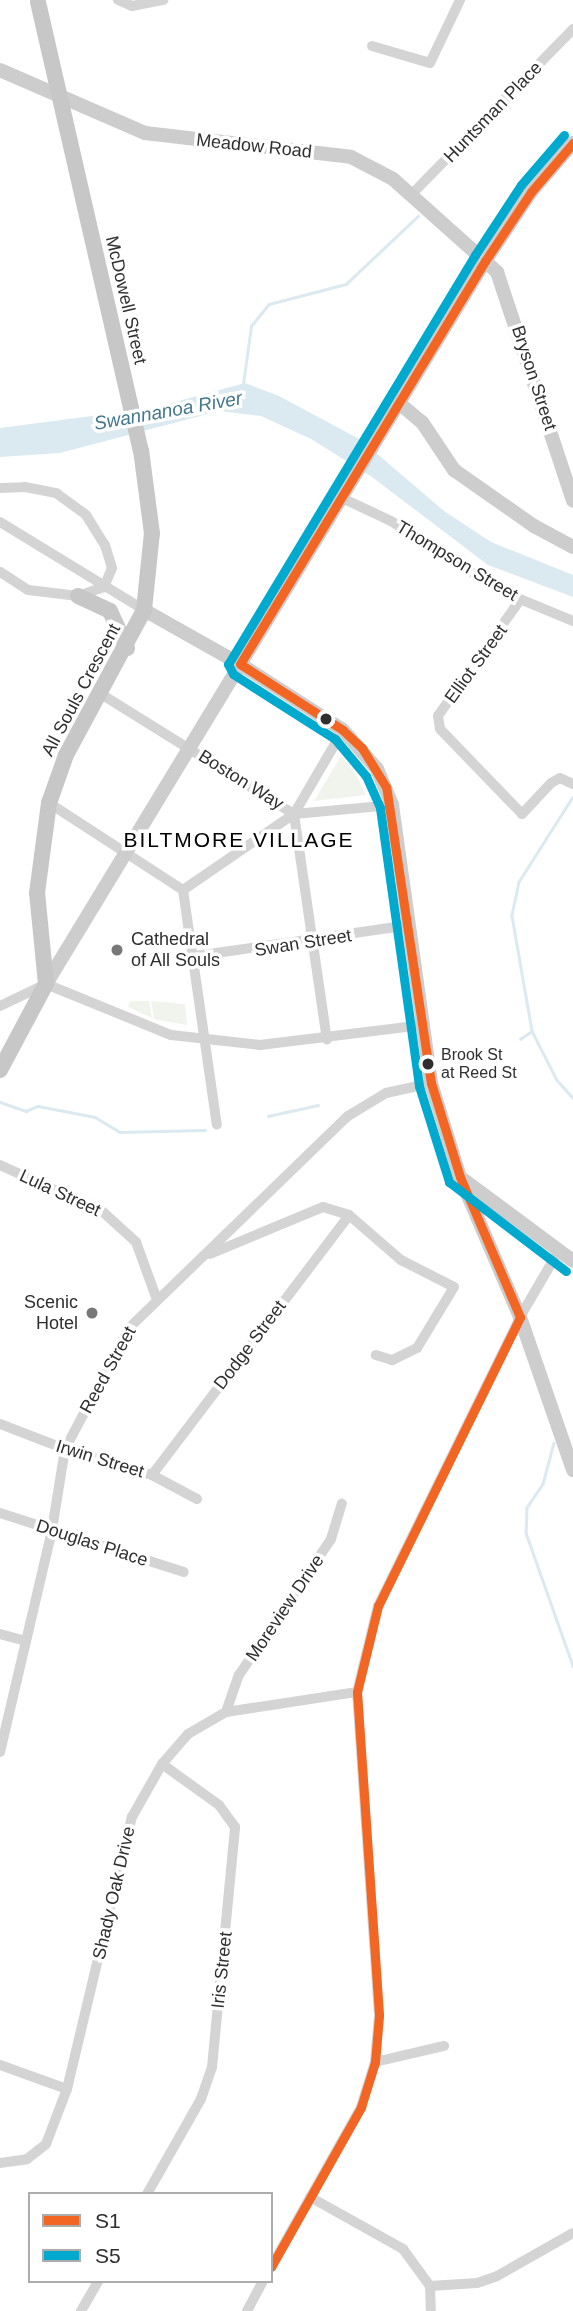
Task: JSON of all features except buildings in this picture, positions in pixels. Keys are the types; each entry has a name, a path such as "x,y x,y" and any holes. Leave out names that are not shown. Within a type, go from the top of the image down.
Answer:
{"main road":[{"name":"McDowell Street","path":"38,1 141,450 152,533 144,610"},
{"name":"Meadow Road","path":"0,70 145,133 365,161 412,194 485,261"},
{"path":"0,1070 46,984 485,261 530,194 573,143"},
{"name":"Bryson Street","path":"485,261 497,272 506,294 573,501"},
{"path":"400,403 422,422 454,470 534,526 573,547"},
{"path":"78,596 110,611 127,649"},
{"path":"144,610 240,664 343,730 377,769 392,805 431,1083 460,1177 520,1317 573,1470"},
{"name":"All Souls Crescent","path":"46,984 37,893 49,803 66,755 127,649 144,610"},
{"path":"460,1177 573,1261"}],"street":[{"path":"118,0 132,6 163,0"},
{"path":"372,46 430,63 460,0"},
{"name":"Huntsman Place","path":"412,194 573,29"},
{"path":"0,488 25,487 56,493 86,515 105,545 112,568 104,587 78,596 27,590 0,572"},
{"name":"Thompson Street","path":"342,498 391,521 520,600 573,621"},
{"path":"0,522 144,610"},
{"name":"Elliot Street","path":"520,600 438,716 440,729 522,814 551,783 560,778 572,783"},
{"name":"Boston Way","path":"101,694 294,814 327,1040"},
{"path":"183,890 294,814 343,730"},
{"path":"49,803 129,851 183,890 195,956 217,1125"},
{"path":"294,814 392,805"},
{"name":"Swan Street","path":"195,956 314,942 410,925"},
{"path":"0,1006 46,984 171,1035 276,1045 424,1025"},
{"name":"Reed Street","path":"0,1752 52,1530 65,1449 129,1328 156,1297 204,1257 348,1116 386,1093 431,1083"},
{"name":"Lula Street","path":"0,1166 103,1212 136,1242 156,1297"},
{"path":"204,1257 323,1208 349,1214 401,1260 454,1287 417,1348 392,1360 376,1354"},
{"name":"Dodge Street","path":"152,1475 349,1214"},
{"path":"273,2263 361,2107 375,2062 379,2015 358,1692 378,1606 520,1317 558,1252"},
{"name":"Irwin Street","path":"0,1424 65,1449 152,1475 197,1499"},
{"name":"Moreview Drive","path":"226,1712 239,1675 331,1539 342,1504"},
{"name":"Douglas Place","path":"0,1513 184,1572"},
{"path":"2,1635 26,1641"},
{"name":"Shady Oak Drive","path":"0,2163 27,2159 46,2144 67,2089 132,1817 162,1764 188,1734 226,1712 358,1692"},
{"name":"Iris Street","path":"149,2192 201,2099 212,2067 235,1827 229,1817 162,1764"},
{"path":"375,2062 444,2046"},
{"path":"0,2065 67,2089"},
{"path":"310,2197 403,2249 430,2286 431,2311"},
{"path":"430,2286 477,2283 497,2276 573,2233"},
{"path":"81,2311 97,2283"},
{"path":"247,2311 262,2283"}],"shaded area":[{"path":"341,756 356,774 366,795 314,801"},
{"path":"130,1001 149,1001 152,1018 128,1007"},
{"path":"151,1001 185,1004 187,1025 154,1019"}],"water":[{"name":"Swannanoa River","path":"245,383 279,396 361,440 444,511 491,542 573,575 573,597 488,565 372,477 311,439 261,416 219,411 60,453 0,457 0,428 153,408"}],"waterway":[{"name":"Swannanoa River","path":"243,384 251,326 269,304 346,284 418,216"},
{"path":"573,797 519,882 512,916 532,1031 557,1080 573,1098"},
{"path":"520,1039 532,1031"},
{"path":"0,1102 26,1111 38,1106 95,1117 120,1132 205,1130"},
{"path":"268,1116 318,1105"},
{"path":"554,1443 543,1484 527,1508 526,1533 573,1666"}],"transit line":[{"name":"S5","path":"564,135 521,185 475,255 228,664 233,674 335,739 366,776 380,808 419,1086 449,1182 566,1271"},
{"name":"S1","path":"273,2263 361,2107 375,2062 379,2015 357,1692 378,1606 520,1317 460,1177 431,1083 386,787 362,748 343,730 240,664 485,261 531,192 573,143"}],"place":[{"name":"Cathedral of All Souls","path":"117,950"},
{"name":"Brook St at Reed St","path":"428,1064"},
{"name":"Scenic Hotel","path":"92,1313"}],"district":[{"name":"BILTMORE VILLAGE","path":"239,840"}]}
